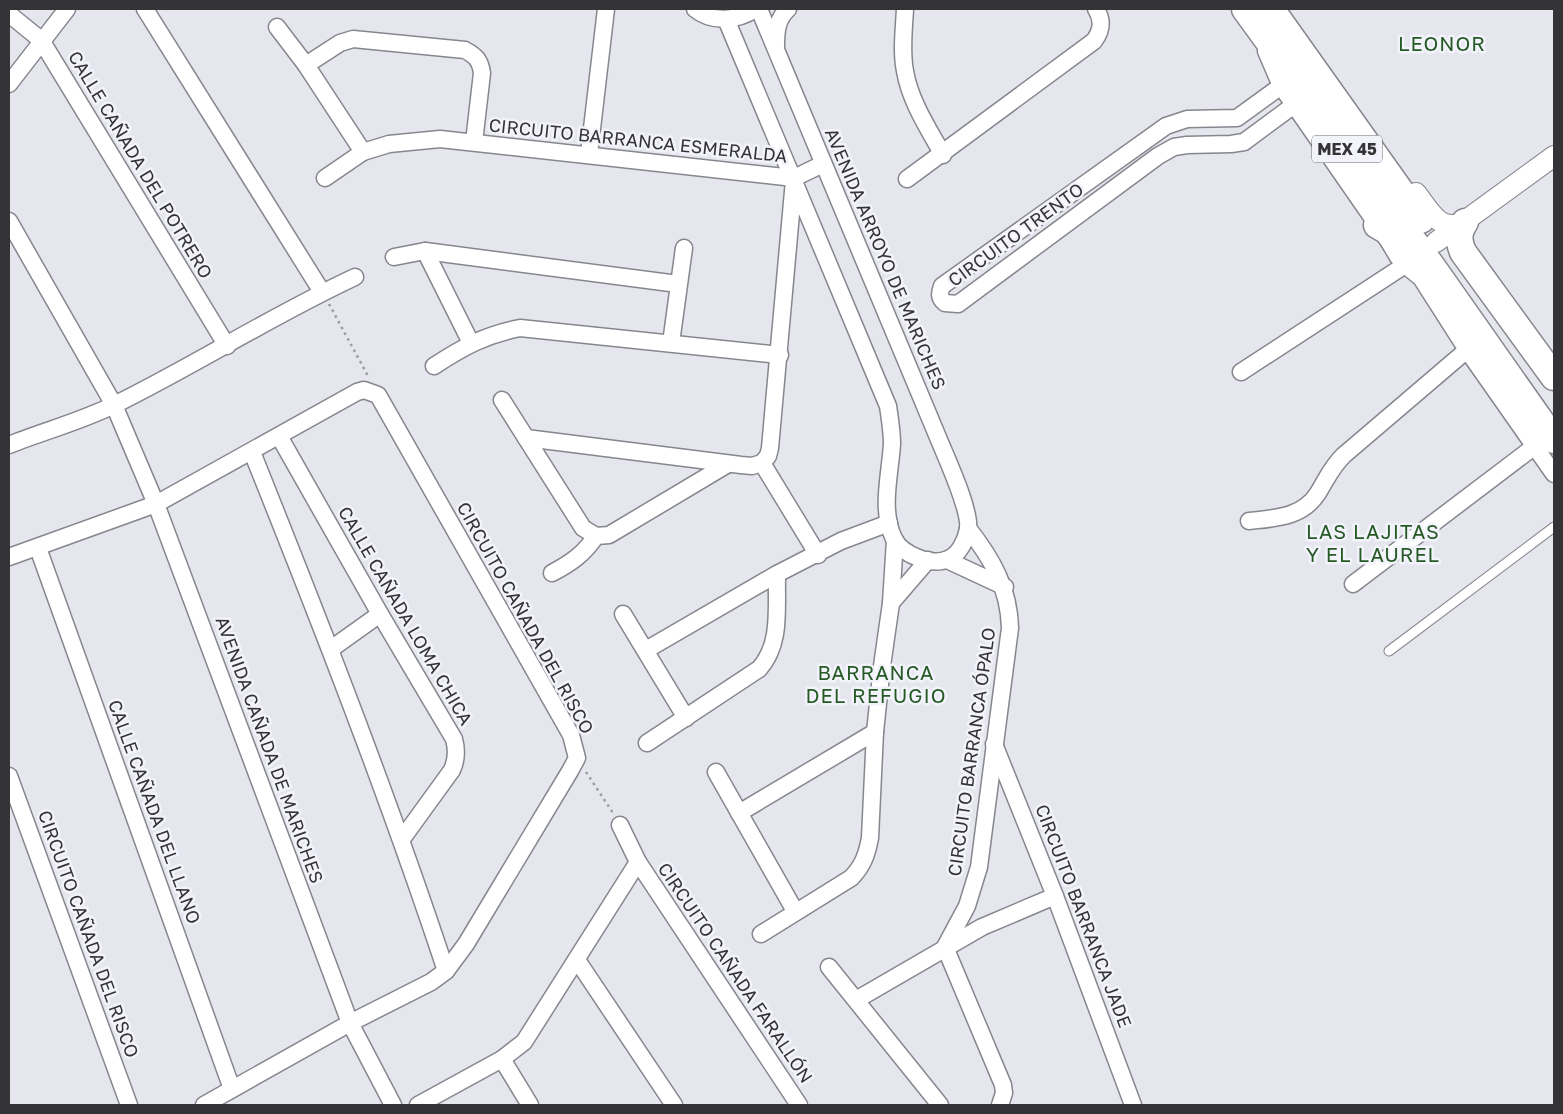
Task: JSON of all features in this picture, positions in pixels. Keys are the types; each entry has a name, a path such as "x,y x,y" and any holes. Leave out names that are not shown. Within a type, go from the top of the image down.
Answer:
{"main road":[{"name":"MEX 45","path":"1245,9 1438,255 1554,411"},
{"name":"MEX 45","path":"1271,9 1392,179 1438,255 1545,443"},
{"path":"1465,222 1460,229 1460,244 1554,377"},
{"path":"1377,225 1389,232 1410,264 1416,267 1438,255 1466,259 1479,273"}],"street":[{"path":"9,84 41,40 67,9"},
{"path":"145,9 322,292"},
{"path":"589,154 606,9"},
{"path":"695,9 711,17 726,19 737,18 754,9"},
{"name":"AVENIDA ARROYO DE MARICHES","path":"759,9 937,435 964,504 968,528"},
{"path":"776,48 777,28 782,15 788,9"},
{"path":"905,9 904,62 909,88 943,155"},
{"path":"907,179 943,155 1094,41 1100,33 1101,25 1096,9"},
{"name":"CALLE CAÑADA DEL POTRERO","path":"9,14 41,40 227,346"},
{"path":"726,19 888,406 892,443 886,503 889,523 895,540 903,550 928,560 947,560 1005,587"},
{"path":"277,27 306,65 363,152"},
{"path":"1263,34 1268,60 1281,86 1405,265 1421,278 1467,350 1545,443 1554,474"},
{"name":"CIRCUITO BARRANCA ESMERALDA","path":"306,65 340,43 353,39 465,50 475,55 481,68 474,142"},
{"name":"CIRCUITO TRENTO","path":"1281,86 1237,118 1174,122 1146,138 1037,219 942,286 940,292 941,299 945,303 958,304 1049,235 1158,156 1174,147 1244,142 1294,105"},
{"path":"1204,119 1206,145"},
{"path":"1146,138 1158,156"},
{"name":"CIRCUITO BARRANCA ESMERALDA","path":"325,178 363,152 389,144 413,140 440,139 794,178 823,164"},
{"path":"1438,255 1465,222 1554,156"},
{"path":"526,438 728,464 752,466 762,463 768,456 770,448 780,355 794,178"},
{"path":"1392,179 1414,190 1440,223 1452,226 1465,222"},
{"path":"1037,219 1049,235"},
{"name":"AVENIDA CAÑADA DE MARICHES","path":"9,221 114,405 156,504 350,1023 394,1105"},
{"path":"671,343 684,248"},
{"path":"394,257 424,251 678,284"},
{"path":"424,251 471,342"},
{"path":"1240,372 1405,265"},
{"path":"9,445 114,405 227,346 322,292 355,277"},
{"path":"434,366 471,342 497,332 520,328 780,355"},
{"path":"1249,521 1294,514 1307,506 1336,463 1344,455 1467,350"},
{"path":"9,557 156,504 357,392 364,390 378,395"},
{"name":"CIRCUITO CAÑADA DEL RISCO","path":"204,1105 350,1023 431,982 446,971 466,944 577,758 571,735 378,395"},
{"path":"502,400 583,528 596,536 610,535 728,464"},
{"name":"CALLE CAÑADA LOMA CHICA","path":"279,436 380,614 454,739 457,749 456,760 452,770 402,839"},
{"path":"1353,584 1545,443"},
{"path":"252,452 331,650 402,839 446,971"},
{"path":"762,463 818,555"},
{"path":"646,650 778,574 818,555 854,534 889,523"},
{"path":"947,560 957,552 964,542 968,528"},
{"name":"CIRCUITO BARRANCA ÓPALO","path":"945,947 967,906 978,867 993,742 1010,628 1005,587 988,554 968,528"},
{"path":"552,573 577,560 588,549 596,536"},
{"path":"761,934 851,878 860,868 867,855 870,838 876,732 882,666 891,603 895,540"},
{"name":"CALLE CAÑADA DEL LLANO","path":"38,548 232,1089"},
{"path":"891,603 928,560"},
{"path":"647,743 759,669 766,661 775,639 778,574"},
{"path":"331,650 380,614"},
{"path":"623,614 686,718"},
{"path":"739,813 876,732"},
{"name":"CIRCUITO BARRANCA JADE","path":"993,742 1055,896 1133,1105"},
{"path":"716,772 795,912"},
{"name":"CIRCUITO CAÑADA DEL RISCO","path":"9,776 129,1105"},
{"name":"CIRCUITO CAÑADA FARALLÓN","path":"620,825 638,862 799,1105"},
{"name":"CIRCUITO CAÑADA FARALLÓN","path":"418,1105 502,1059 524,1042 638,862"},
{"path":"856,1000 982,927 1055,896"},
{"path":"967,906 982,927"},
{"path":"945,947 1003,1085 1004,1093 1000,1105"},
{"path":"577,960 674,1105"},
{"path":"829,967 940,1105"},
{"path":"502,1059 530,1105"}],"lane":[{"path":"1389,652 1554,527"}],"path":[{"path":"322,292 378,395"},
{"path":"577,758 620,825"}],"district":[{"name":"LEONOR","path":"1442,44"},
{"name":"LAS LAJITAS Y EL LAUREL","path":"1373,544"},
{"name":"BARRANCA DEL REFUGIO","path":"876,684"}]}
